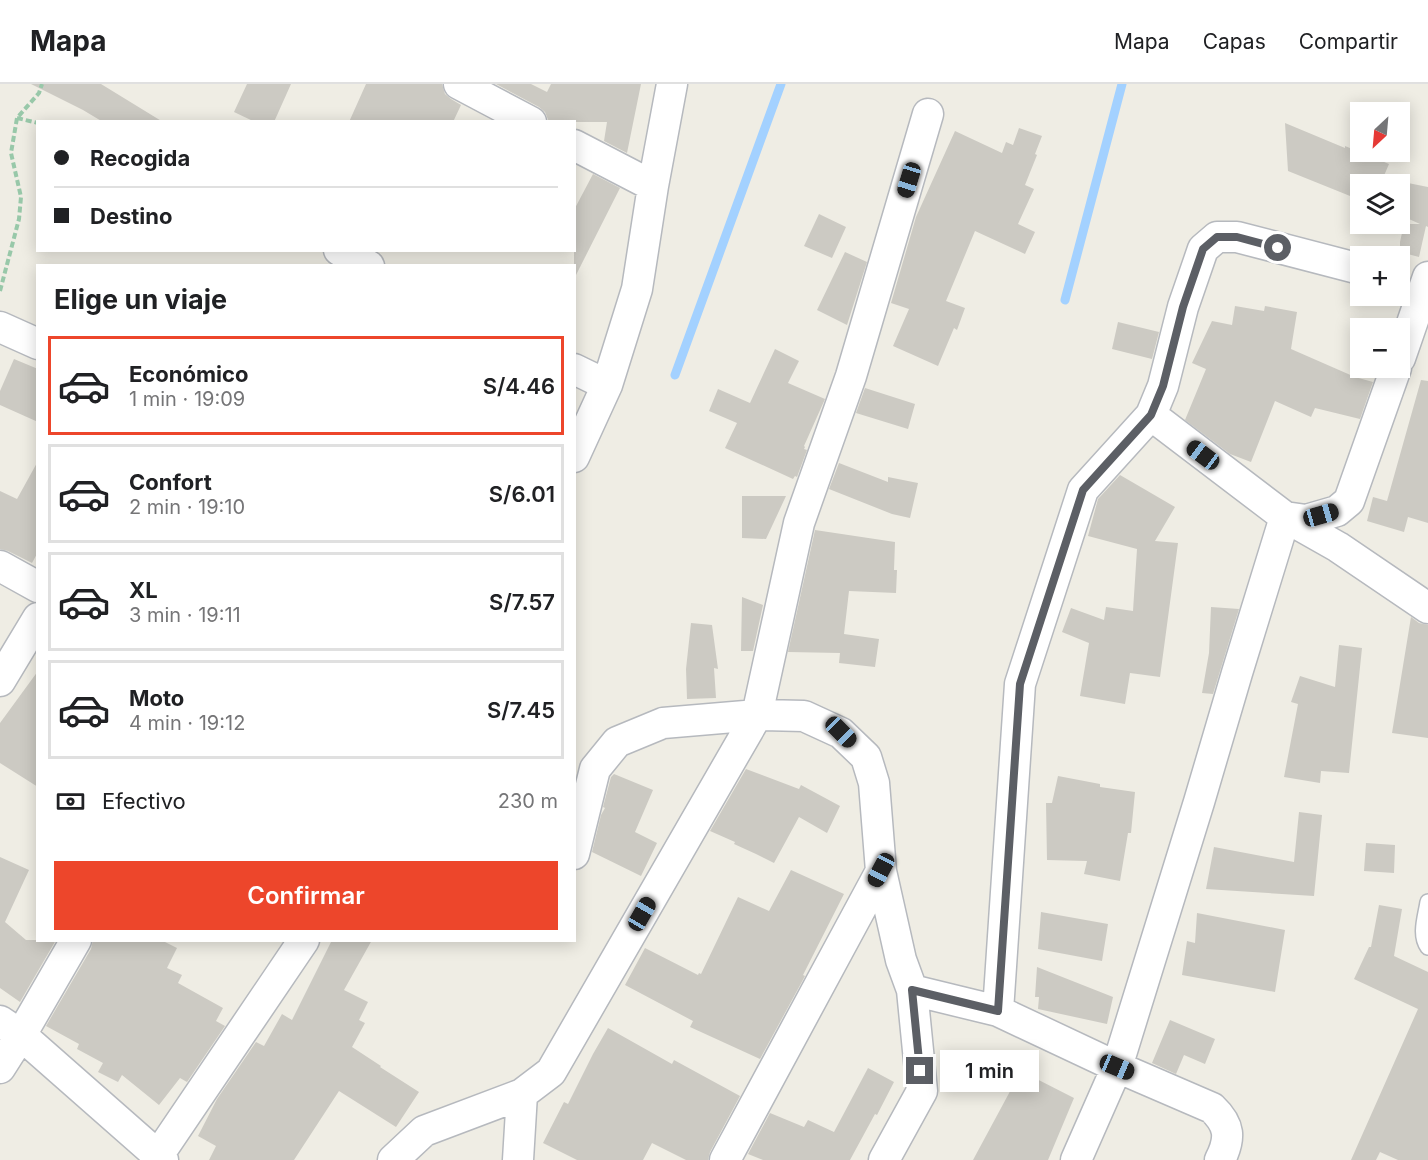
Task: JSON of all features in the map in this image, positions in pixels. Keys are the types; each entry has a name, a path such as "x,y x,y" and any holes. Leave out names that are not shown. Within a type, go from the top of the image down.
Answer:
{"street":[{"path":"459,84 527,120"},
{"path":"576,454 607,385 638,289 653,186 672,84"},
{"path":"393,1160 424,1131 522,1094 551,1072 757,715 799,523 850,376 928,114"},
{"path":"576,146 653,186"},
{"path":"998,1011 1020,684 1083,490 1151,415 1163,386 1183,307 1203,249 1217,237 1237,237 1350,266"},
{"path":"343,252 365,264"},
{"path":"1410,320 1420,282"},
{"path":"0,327 36,343"},
{"path":"576,370 607,385"},
{"path":"1285,518 1306,519 1336,511 1349,501 1392,378"},
{"path":"1151,415 1285,518 1338,547 1428,608"},
{"path":"1076,1160 1117,1067 1285,518"},
{"path":"0,566 36,586"},
{"path":"0,681 36,621"},
{"path":"576,846 595,769 617,742 663,723 757,715 804,716 841,732 866,757 874,783 881,870 901,960 912,990 922,1091 884,1160"},
{"path":"725,1160 881,870"},
{"path":"0,1068 11,1028 75,942"},
{"path":"11,1028 158,1159 303,942"},
{"path":"912,990 998,1011 1117,1067 1212,1108 1221,1117 1228,1134 1220,1160"},
{"path":"518,1160 522,1094"}],"lane":[{"path":"1428,902 1423,936 1428,946"}],"path":[{"path":"0,291 19,219 21,197 11,153 17,118 39,93 42,84"},
{"path":"17,118 36,123"}],"building":[{"path":"31,84 101,84 160,120 100,120"},
{"path":"247,84 291,84 275,120 251,120 234,112"},
{"path":"366,84 442,84 445,94 461,105 454,120 350,120"},
{"path":"496,84 531,84 547,92 551,84 641,84 627,153 604,141 607,122 548,120 545,112"},
{"path":"1285,123 1350,148 1350,162 1389,164 1385,174 1350,174 1350,196 1288,171"},
{"path":"1019,128 1042,136 1025,185 1034,189 1018,224 1035,232 1025,254 975,231 946,301 965,308 957,330 954,328 938,366 893,346 909,309 891,303 916,217 955,131 1002,153 1006,142 1013,145"},
{"path":"593,174 620,188 576,275 574,252 576,252 576,206"},
{"path":"1410,183 1428,187 1428,227 1426,226 1419,257 1410,255 1410,246 1400,246 1400,242 1402,234 1410,234 1410,224 1420,224 1410,220"},
{"path":"819,214 846,227 832,258 804,246"},
{"path":"845,252 867,262 847,325 817,310"},
{"path":"1235,306 1264,311 1265,306 1297,312 1291,349 1350,375 1350,378 1373,382 1360,419 1315,408 1311,417 1275,401 1251,462 1230,454 1185,420 1206,369 1192,363 1212,321 1232,325"},
{"path":"1118,322 1159,332 1152,359 1112,349"},
{"path":"775,349 799,361 788,383 825,399 804,446 807,450 797,477 793,479 725,448 737,423 709,411 718,389 750,403"},
{"path":"14,359 36,368 36,421 0,405 0,391"},
{"path":"1421,380 1428,381 1428,523 1408,517 1404,532 1367,521 1373,497 1387,501"},
{"path":"865,388 915,404 908,429 856,413"},
{"path":"839,463 888,482 888,477 918,483 910,518 892,514 829,489"},
{"path":"36,465 36,556 32,563 0,549 0,491 17,499"},
{"path":"1120,475 1175,507 1155,541 1178,543 1160,677 1130,673 1125,704 1080,696 1089,643 1062,632 1071,608 1104,620 1106,607 1133,611 1137,549 1088,536 1098,499"},
{"path":"742,496 786,496 766,539 742,538"},
{"path":"815,530 895,542 896,593 849,591 844,634 879,639 875,667 839,663 840,653 788,652"},
{"path":"742,597 763,605 753,651 741,651"},
{"path":"1211,607 1239,609 1213,694 1202,693 1209,653"},
{"path":"1411,617 1419,623 1428,625 1428,738 1392,733"},
{"path":"691,623 712,625 718,669 714,668 716,698 687,699 686,669"},
{"path":"1339,645 1362,648 1349,773 1321,771 1320,783 1284,777 1298,704 1291,702 1300,676 1335,687"},
{"path":"36,674 36,786 0,763 0,723"},
{"path":"746,769 799,789 801,785 840,806 827,833 799,817 774,863 710,831"},
{"path":"614,774 653,790 635,832 657,843 641,876 592,852 611,777"},
{"path":"1058,776 1100,784 1100,787 1135,792 1131,833 1128,833 1120,881 1084,874 1087,861 1047,860 1046,803 1052,803"},
{"path":"1299,812 1322,815 1314,896 1206,889 1214,847 1294,862"},
{"path":"1366,843 1395,845 1394,873 1364,871"},
{"path":"0,857 29,870 5,922 26,940 55,942 20,1002 0,988"},
{"path":"791,870 844,894 803,975 805,976 760,1059 690,1027 693,1021 625,985 645,948 698,975 701,974 738,897 769,911"},
{"path":"1379,905 1402,909 1394,956 1428,972 1428,1160 1398,1160 1380,1152 1376,1160 1351,1160 1418,1009 1354,979 1371,947"},
{"path":"1041,912 1108,924 1102,961 1038,949"},
{"path":"1197,913 1285,930 1275,992 1182,975 1187,941 1195,943"},
{"path":"93,942 165,942 177,948 167,968 182,975 178,983 223,1008 216,1021 225,1026 187,1082 180,1078 159,1105 122,1075 118,1082 98,1072 103,1063 77,1049 79,1044 46,1026 91,949"},
{"path":"331,942 371,942 344,990 368,1002 359,1020 365,1023 352,1047 419,1092 396,1127 339,1091 294,1160 209,1160 216,1146 198,1136 217,1099 256,1042 264,1046 282,1014 292,1020"},
{"path":"1037,967 1113,997 1107,1024 1038,1009 1039,997 1035,997"},
{"path":"1170,1020 1215,1039 1205,1064 1184,1055 1176,1074 1152,1063"},
{"path":"608,1028 672,1064 674,1060 740,1096 708,1160 686,1160 652,1143 643,1160 577,1160 543,1143 564,1102 568,1104"},
{"path":"868,1068 894,1082 850,1160 763,1160 748,1154 770,1113 804,1127 808,1120 834,1132"},
{"path":"1021,1071 1074,1098 1048,1160 973,1160"}],"waterway":[{"path":"675,375 781,84"},
{"path":"1065,300 1122,84"}],"route":[{"path":"920,1071 912,990 998,1011 1020,684 1083,490 1151,415 1163,386 1183,307 1203,249 1217,237 1237,237 1278,248"}]}
